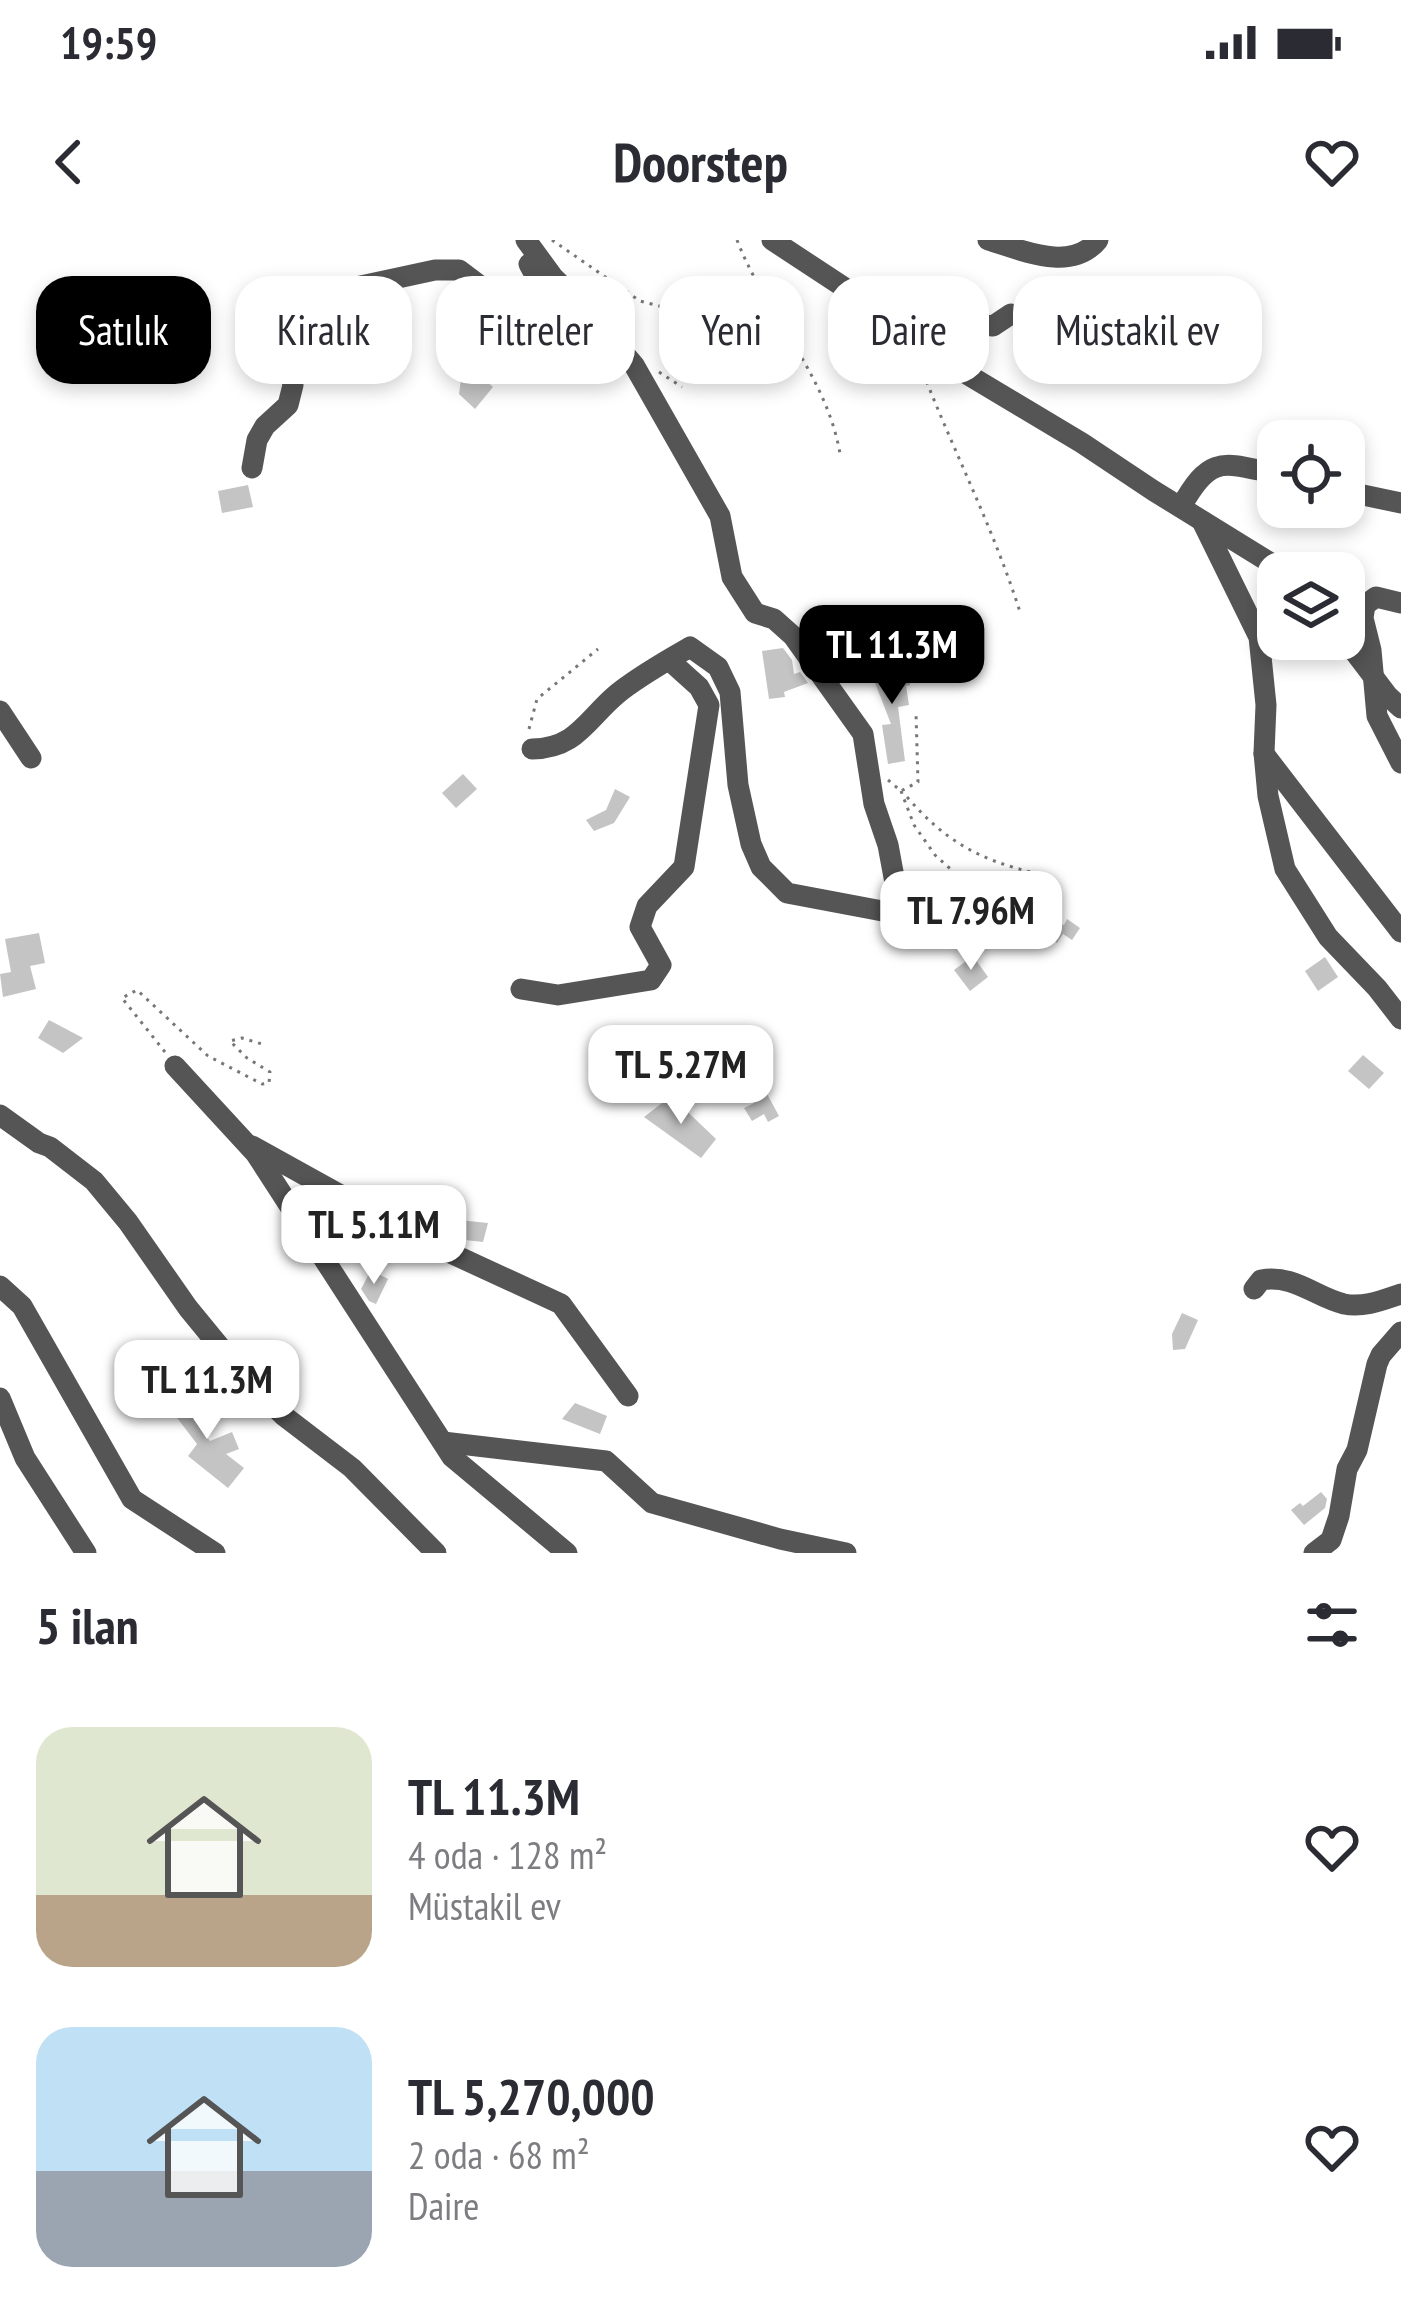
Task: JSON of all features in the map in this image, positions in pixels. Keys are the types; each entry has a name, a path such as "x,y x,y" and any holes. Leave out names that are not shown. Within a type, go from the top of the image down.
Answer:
{"street":[{"path":"252,468 256,440 288,405 293,385 287,359 293,332 302,309 319,295 435,269 460,270 555,350 562,335 527,259 525,240"},
{"path":"525,240 634,365 720,516 732,578 755,614 774,619 793,636 862,734 896,888 893,913 787,893 761,867 738,785 730,692 718,667 690,647 616,695 579,732 554,748 532,748"},
{"path":"772,240 828,278"},
{"path":"988,240 1051,257 1090,250 1098,240"},
{"path":"989,326 1011,314"},
{"path":"988,384 1257,554"},
{"path":"1181,507 1198,476 1226,464 1257,470"},
{"path":"1365,495 1401,503"},
{"path":"1202,520 1259,637 1268,796 1285,869 1328,937 1401,1019"},
{"path":"1401,603 1376,597 1366,604 1363,619 1377,716 1401,763"},
{"path":"520,989 557,994 651,980 661,965 640,927 647,906 684,867 709,705 699,687 669,660"},
{"path":"1361,660 1401,708"},
{"path":"0,711 31,758"},
{"path":"1264,753 1401,932"},
{"path":"176,1066 256,1154 452,1457 567,1553"},
{"path":"0,1115 94,1180 247,1380 284,1416 352,1468 436,1553"},
{"path":"244,1142 418,1238 561,1304 628,1396"},
{"path":"1254,1288 1262,1280 1277,1278 1345,1304 1374,1304 1401,1294"},
{"path":"0,1286 22,1306 132,1499 215,1553"},
{"path":"1314,1553 1331,1540 1377,1364 1401,1333"},
{"path":"0,1398 25,1458 86,1553"},
{"path":"443,1442 606,1461 652,1503 845,1553"}],"path":[{"path":"552,240 640,301 659,306"},
{"path":"737,240 815,384 836,431 840,454"},
{"path":"924,384 1001,555 1020,612"},
{"path":"532,748 529,730 537,699 598,649"},
{"path":"902,791 918,782 916,714"},
{"path":"868,764 902,791 931,825 971,852 1035,874"},
{"path":"902,791 914,825 935,855 1012,934"},
{"path":"176,1066 122,998 137,990 208,1056 262,1084 269,1083 270,1072 230,1041 242,1038 262,1044"}],"building":[{"path":"460,384 493,387 475,409 459,394"},
{"path":"248,485 253,507 222,513 218,491"},
{"path":"783,648 792,660 794,674 800,672 808,683 784,692 785,697 769,699 762,651"},
{"path":"880,657 887,675 908,671 910,685 906,686 909,705 898,707 905,761 888,764 882,725 891,724 867,662"},
{"path":"463,774 477,789 456,808 442,793"},
{"path":"615,789 630,797 614,823 594,831 586,820 606,810"},
{"path":"1025,901 1064,925 1067,919 1080,928 1072,940 1063,934 1057,943 1015,916"},
{"path":"39,933 45,963 30,966 36,989 3,997 0,974 11,972 5,939"},
{"path":"973,956 988,977 970,991 954,970"},
{"path":"1325,957 1338,977 1318,991 1305,971"},
{"path":"49,1020 83,1038 63,1053 38,1038"},
{"path":"1363,1055 1384,1073 1369,1089 1348,1071"},
{"path":"761,1083 779,1116 768,1122 764,1114 752,1121 744,1108 754,1103 747,1091"},
{"path":"671,1096 716,1139 701,1158 644,1117"},
{"path":"448,1219 488,1223 483,1242 446,1234"},
{"path":"371,1270 388,1279 376,1304 361,1289"},
{"path":"1182,1313 1198,1320 1185,1349 1173,1350 1172,1334"},
{"path":"191,1390 205,1411 193,1419 210,1441 232,1432 239,1449 226,1454 244,1468 228,1488 188,1456 197,1444 168,1406"},
{"path":"575,1403 607,1416 600,1434 562,1419"},
{"path":"1321,1492 1327,1499 1325,1508 1304,1525 1291,1510"}]}
